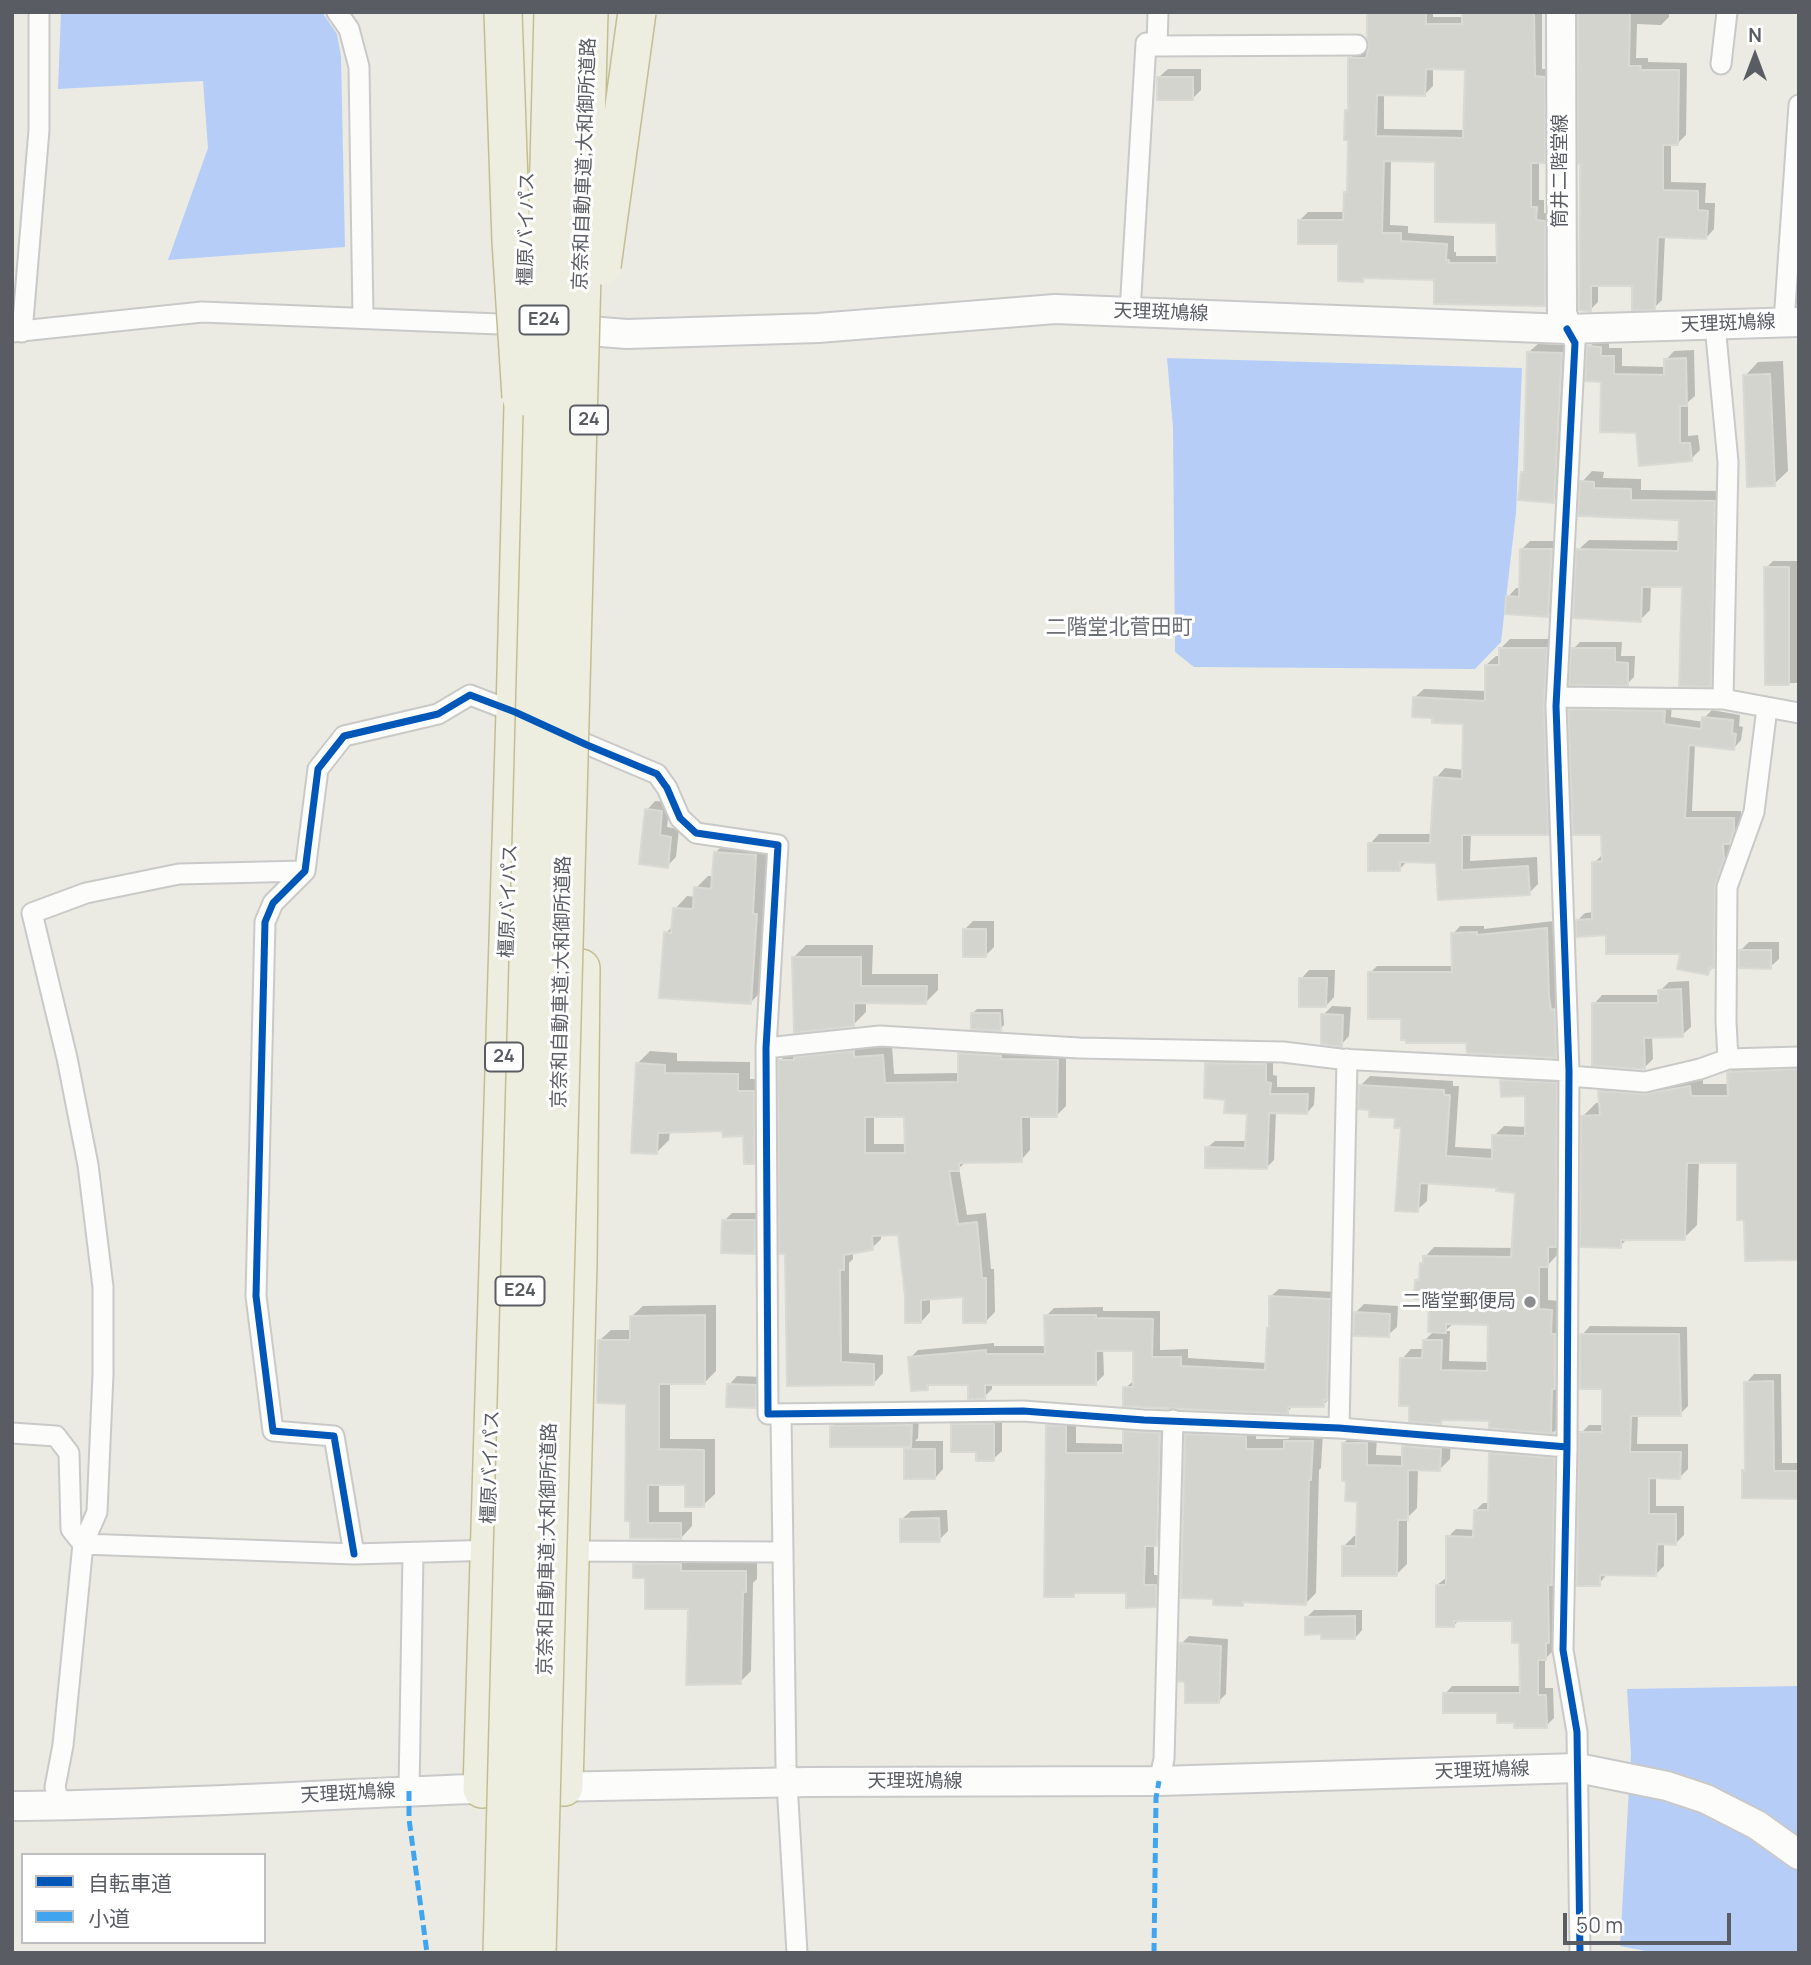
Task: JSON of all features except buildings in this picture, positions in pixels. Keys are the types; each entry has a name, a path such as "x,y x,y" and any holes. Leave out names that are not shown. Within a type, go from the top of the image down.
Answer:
{"highway":[{"path":"503,12 511,241 536,628"},
{"name":"橿原バイパス","path":"482,1789 515,712 532,12"},
{"name":"京奈和自動車道;大和御所道路","path":"502,1953 553,12"},
{"name":"京奈和自動車道;大和御所道路","path":"537,1953 589,12"},
{"name":"24","path":"564,1787 578,1264 591,332 603,12"},
{"name":"24","path":"566,829 575,717 587,440 598,300 636,12"}],"main road":[{"name":"筒井二階堂線","path":"1561,12 1562,313 1567,328"},
{"name":"天理斑鳩線","path":"525,326 627,334 818,328 1055,309 1567,328 1791,322"},
{"name":"天理斑鳩線","path":"12,1806 232,1801 409,1791 564,1787 1159,1781 1578,1768 1667,1786 1706,1799 1757,1825 1799,1855"}],"street":[{"path":"39,12 39,130 17,332 202,313 363,317 525,326"},
{"path":"338,12 349,29 359,67 363,317"},
{"path":"1157,46 1158,12"},
{"path":"1721,64 1727,12"},
{"path":"1130,312 1146,43 1157,46 1357,45"},
{"path":"1791,322 1799,104"},
{"path":"1715,325 1728,462 1723,699"},
{"path":"1567,328 1575,343 1558,697 1569,1073 1563,1650 1577,1732 1580,1953"},
{"path":"354,1554 334,1436 273,1431 256,1296 265,922 273,903 305,871 318,769 344,736 438,714 470,695 657,775 667,788 680,818 696,833 778,845 766,1048 768,1414 1023,1411 1339,1428 1567,1447"},
{"path":"1558,697 1723,699 1799,713"},
{"path":"1728,1059 1727,887 1754,812 1767,708"},
{"path":"60,1805 55,1787 66,1718 83,1544 97,1512 103,1374 103,1287 88,1165 67,1058 32,914 86,893 179,874 305,871"},
{"path":"766,1048 880,1036 1079,1048 1283,1052 1347,1059 1569,1073 1645,1082 1700,1069 1728,1059 1799,1057"},
{"path":"1339,1428 1347,1059"},
{"path":"781,1414 787,1783 797,1953"},
{"path":"1159,1781 1164,1759 1173,1420"},
{"path":"12,1433 56,1436 69,1453 71,1529 83,1544 354,1554 489,1550 782,1552"},
{"path":"409,1791 413,1553"}],"water":[{"path":"61,12 322,12 337,34 341,56 345,247 168,260 208,148 203,81 58,89"},
{"path":"1167,358 1522,368 1516,513 1501,642 1475,669 1194,667 1175,652 1173,427"},
{"path":"1799,1686 1799,1953 1656,1953 1620,1946 1631,1754 1627,1689"}],"marked path":[{"path":"1154,1953 1156,1798 1159,1781"},
{"path":"409,1791 409,1819 427,1953"}],"cycle path":[{"path":"1567,329 1575,343 1556,706 1569,1071 1563,1650 1577,1732 1580,1953"},
{"path":"354,1554 334,1436 273,1431 256,1296 265,922 273,903 305,871 318,769 344,736 438,714 470,695 657,774 667,788 680,818 696,833 778,845 766,1048 768,1414 1023,1411 1144,1420 1339,1428 1567,1447"}],"place":[{"name":"二階堂郵便局","path":"1530,1302"}],"district":[{"name":"二階堂北菅田町","path":"1119,628"}]}
